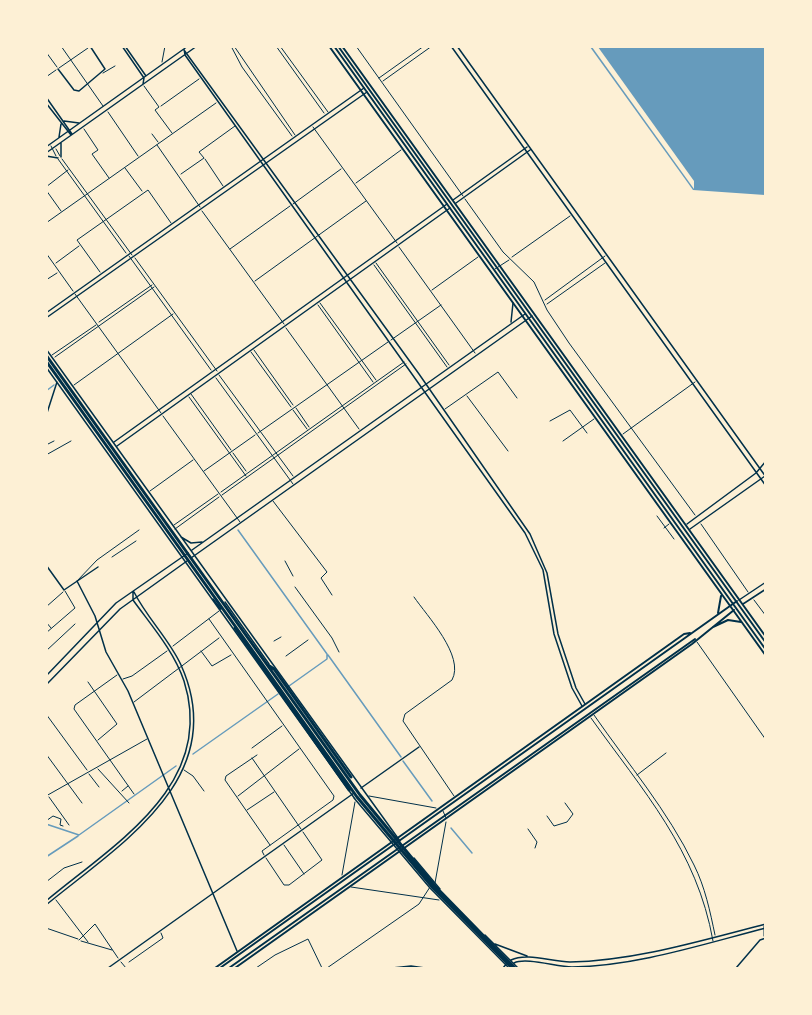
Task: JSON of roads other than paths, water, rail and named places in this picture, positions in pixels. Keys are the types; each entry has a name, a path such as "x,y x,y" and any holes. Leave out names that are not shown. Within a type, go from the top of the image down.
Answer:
{"highway":[{"path":"50,356 267,665 404,852 512,968"},
{"path":"46,361 383,830 433,888 512,968"},
{"path":"227,614 241,640 349,790"},
{"path":"267,665 274,669 351,777"}],"main road":[{"path":"329,46 368,92 680,528 738,601 765,643"},
{"path":"336,46 675,520 731,606"},
{"path":"342,46 365,88"},
{"path":"368,92 403,149 448,203"},
{"path":"451,207 480,256 496,269 513,302 528,315 596,418 616,438"},
{"path":"684,533 720,593 765,650"},
{"path":"718,615 722,601 720,593"},
{"path":"215,969 738,601"},
{"path":"229,969 741,606"},
{"path":"741,606 765,637"},
{"path":"735,610 765,656"},
{"path":"707,629 728,620 743,624"},
{"path":"440,810 455,797 585,707"},
{"path":"220,969 238,954"},
{"path":"235,969 241,962"}],"street":[{"path":"61,46 104,107"},
{"path":"46,77 90,46 105,67 103,73"},
{"path":"122,46 145,77"},
{"path":"126,46 145,77 143,85"},
{"path":"161,72 165,46"},
{"path":"46,147 188,46"},
{"path":"46,155 197,46"},
{"path":"231,46 244,70 295,138"},
{"path":"234,46 295,138"},
{"path":"276,46 327,115"},
{"path":"280,46 327,115"},
{"path":"356,46 510,259 534,282 545,306 765,616"},
{"path":"379,78 424,46"},
{"path":"382,82 432,46"},
{"path":"451,46 765,486"},
{"path":"456,46 765,476 684,533"},
{"path":"184,49 189,52 265,162 426,384 521,524 543,570 554,634 572,688 669,821 698,874 706,894 716,940"},
{"path":"184,49 185,55 261,164 536,544 547,573 558,634 576,688 585,707"},
{"path":"46,52 75,91 115,66"},
{"path":"172,134 155,110 201,78"},
{"path":"143,85 159,107"},
{"path":"265,162 365,88"},
{"path":"46,313 224,187 368,92"},
{"path":"46,98 72,135"},
{"path":"46,223 222,99"},
{"path":"46,103 62,122 80,123"},
{"path":"106,111 140,157"},
{"path":"59,139 62,122"},
{"path":"224,187 199,152 235,126"},
{"path":"312,126 477,355"},
{"path":"82,128 98,150 92,154 110,179"},
{"path":"152,134 200,205 201,210 363,435"},
{"path":"59,158 62,142"},
{"path":"50,145 55,147 68,172 86,195"},
{"path":"50,145 51,150 68,168 171,316 293,484"},
{"path":"108,452 189,394 282,322 374,263 448,203 528,146"},
{"path":"354,184 403,149"},
{"path":"349,278 531,150"},
{"path":"46,155 59,158"},
{"path":"179,175 204,158"},
{"path":"46,318 201,210 261,164"},
{"path":"125,167 144,193"},
{"path":"230,249 342,168"},
{"path":"46,187 68,172"},
{"path":"46,190 62,212"},
{"path":"101,274 77,240 148,190 172,224"},
{"path":"253,282 366,201"},
{"path":"496,269 575,212"},
{"path":"303,222 307,219"},
{"path":"54,264 81,245"},
{"path":"46,253 240,523"},
{"path":"129,255 134,257 154,284 297,482"},
{"path":"543,301 607,255"},
{"path":"431,291 480,256"},
{"path":"545,306 609,259"},
{"path":"374,263 449,367"},
{"path":"46,280 59,271"},
{"path":"217,371 285,326 345,280"},
{"path":"50,356 154,284"},
{"path":"50,356 99,326 155,286"},
{"path":"318,302 376,386"},
{"path":"511,324 513,302"},
{"path":"203,471 441,305"},
{"path":"72,386 175,313"},
{"path":"46,676 116,603 449,367 511,324 528,315"},
{"path":"46,685 136,597 477,355 528,315"},
{"path":"46,349 364,795 435,883 513,963"},
{"path":"251,350 295,407 310,433"},
{"path":"251,350 292,409 312,431"},
{"path":"360,361 378,384"},
{"path":"246,476 272,455 405,363"},
{"path":"174,528 376,386 405,363"},
{"path":"46,367 352,795"},
{"path":"444,410 498,372 517,398"},
{"path":"105,448 213,374"},
{"path":"46,416 57,382 65,375"},
{"path":"616,438 697,381"},
{"path":"189,394 249,475"},
{"path":"189,394 246,476"},
{"path":"466,394 507,452"},
{"path":"550,421 569,410 587,433"},
{"path":"563,441 596,418"},
{"path":"46,445 54,441"},
{"path":"46,455 71,441"},
{"path":"149,493 194,459"},
{"path":"680,528 756,473 765,461"},
{"path":"272,500 327,572 321,578 332,595"},
{"path":"657,516 674,539"},
{"path":"664,528 675,520"},
{"path":"77,581 94,562 140,530"},
{"path":"180,537 191,543 206,541"},
{"path":"112,557 136,541"},
{"path":"119,545 124,551"},
{"path":"285,561 293,576"},
{"path":"46,607 64,590 98,567 94,562"},
{"path":"46,565 75,607 46,633"},
{"path":"46,572 50,570"},
{"path":"77,581 98,623 104,647 123,679 161,774 245,969"},
{"path":"738,601 765,582"},
{"path":"295,587 332,638 339,652"},
{"path":"741,606 765,589"},
{"path":"46,905 152,816 171,794 184,770 192,738 193,714 182,667 134,591"},
{"path":"46,901 150,814 169,791 183,762 190,724 188,699 179,669 168,649 133,600 134,591"},
{"path":"208,594 278,691"},
{"path":"414,597 452,652 455,674 452,680 403,716 403,721 455,797"},
{"path":"171,647 219,611"},
{"path":"208,619 334,798 298,825 262,851 284,885 287,886 322,860 298,825 287,808 252,758"},
{"path":"46,622 51,629"},
{"path":"46,651 75,624"},
{"path":"690,633 765,740"},
{"path":"133,703 221,637"},
{"path":"274,641 281,637"},
{"path":"286,656 308,640"},
{"path":"123,679 132,676 168,649"},
{"path":"200,651 210,665 215,666 233,654"},
{"path":"120,673 94,691 74,709 134,794"},
{"path":"88,682 117,725 97,741"},
{"path":"590,713 666,823 695,875 713,941"},
{"path":"46,714 99,787"},
{"path":"46,721 51,721"},
{"path":"252,748 284,725"},
{"path":"69,825 47,795 148,738"},
{"path":"108,969 419,747"},
{"path":"237,797 300,748"},
{"path":"636,776 666,753"},
{"path":"46,754 82,803"},
{"path":"257,754 225,777 270,845"},
{"path":"97,768 128,801"},
{"path":"184,770 193,776 204,791"},
{"path":"351,777 358,786"},
{"path":"121,793 128,786"},
{"path":"349,790 391,845 430,888 506,965 512,968"},
{"path":"246,811 275,791"},
{"path":"327,969 419,904 422,897 435,883 446,816 440,810 364,795"},
{"path":"355,800 343,879 349,886 442,901"},
{"path":"547,816 554,826 567,822 573,814 565,803"},
{"path":"46,821 54,816 61,819 60,825 63,826"},
{"path":"528,830 537,842 535,848"},
{"path":"280,838 304,874"},
{"path":"46,882 64,868 82,862"},
{"path":"55,898 88,943"},
{"path":"79,940 95,924 126,969"},
{"path":"503,969 510,960 516,957 575,962 667,948 764,924 764,938 736,969"},
{"path":"46,928 114,951"},
{"path":"513,963 524,961 574,967 668,953 765,928"},
{"path":"129,962 163,938 160,931"},
{"path":"256,969 275,955 308,939 322,969"},
{"path":"494,943 530,957"},
{"path":"512,968 513,963"},
{"path":"512,968 513,963"},
{"path":"392,969 411,966 424,969"}],"water":[{"path":"590,47 765,47 765,195 693,190"}],"waterway":[{"path":"46,391 54,385"},
{"path":"238,530 327,654 327,659 289,686"},
{"path":"328,655 401,757"},
{"path":"193,754 278,694"},
{"path":"403,761 432,801"},
{"path":"46,824 79,835 176,766"},
{"path":"451,828 472,853"},
{"path":"46,857 78,836"}]}
